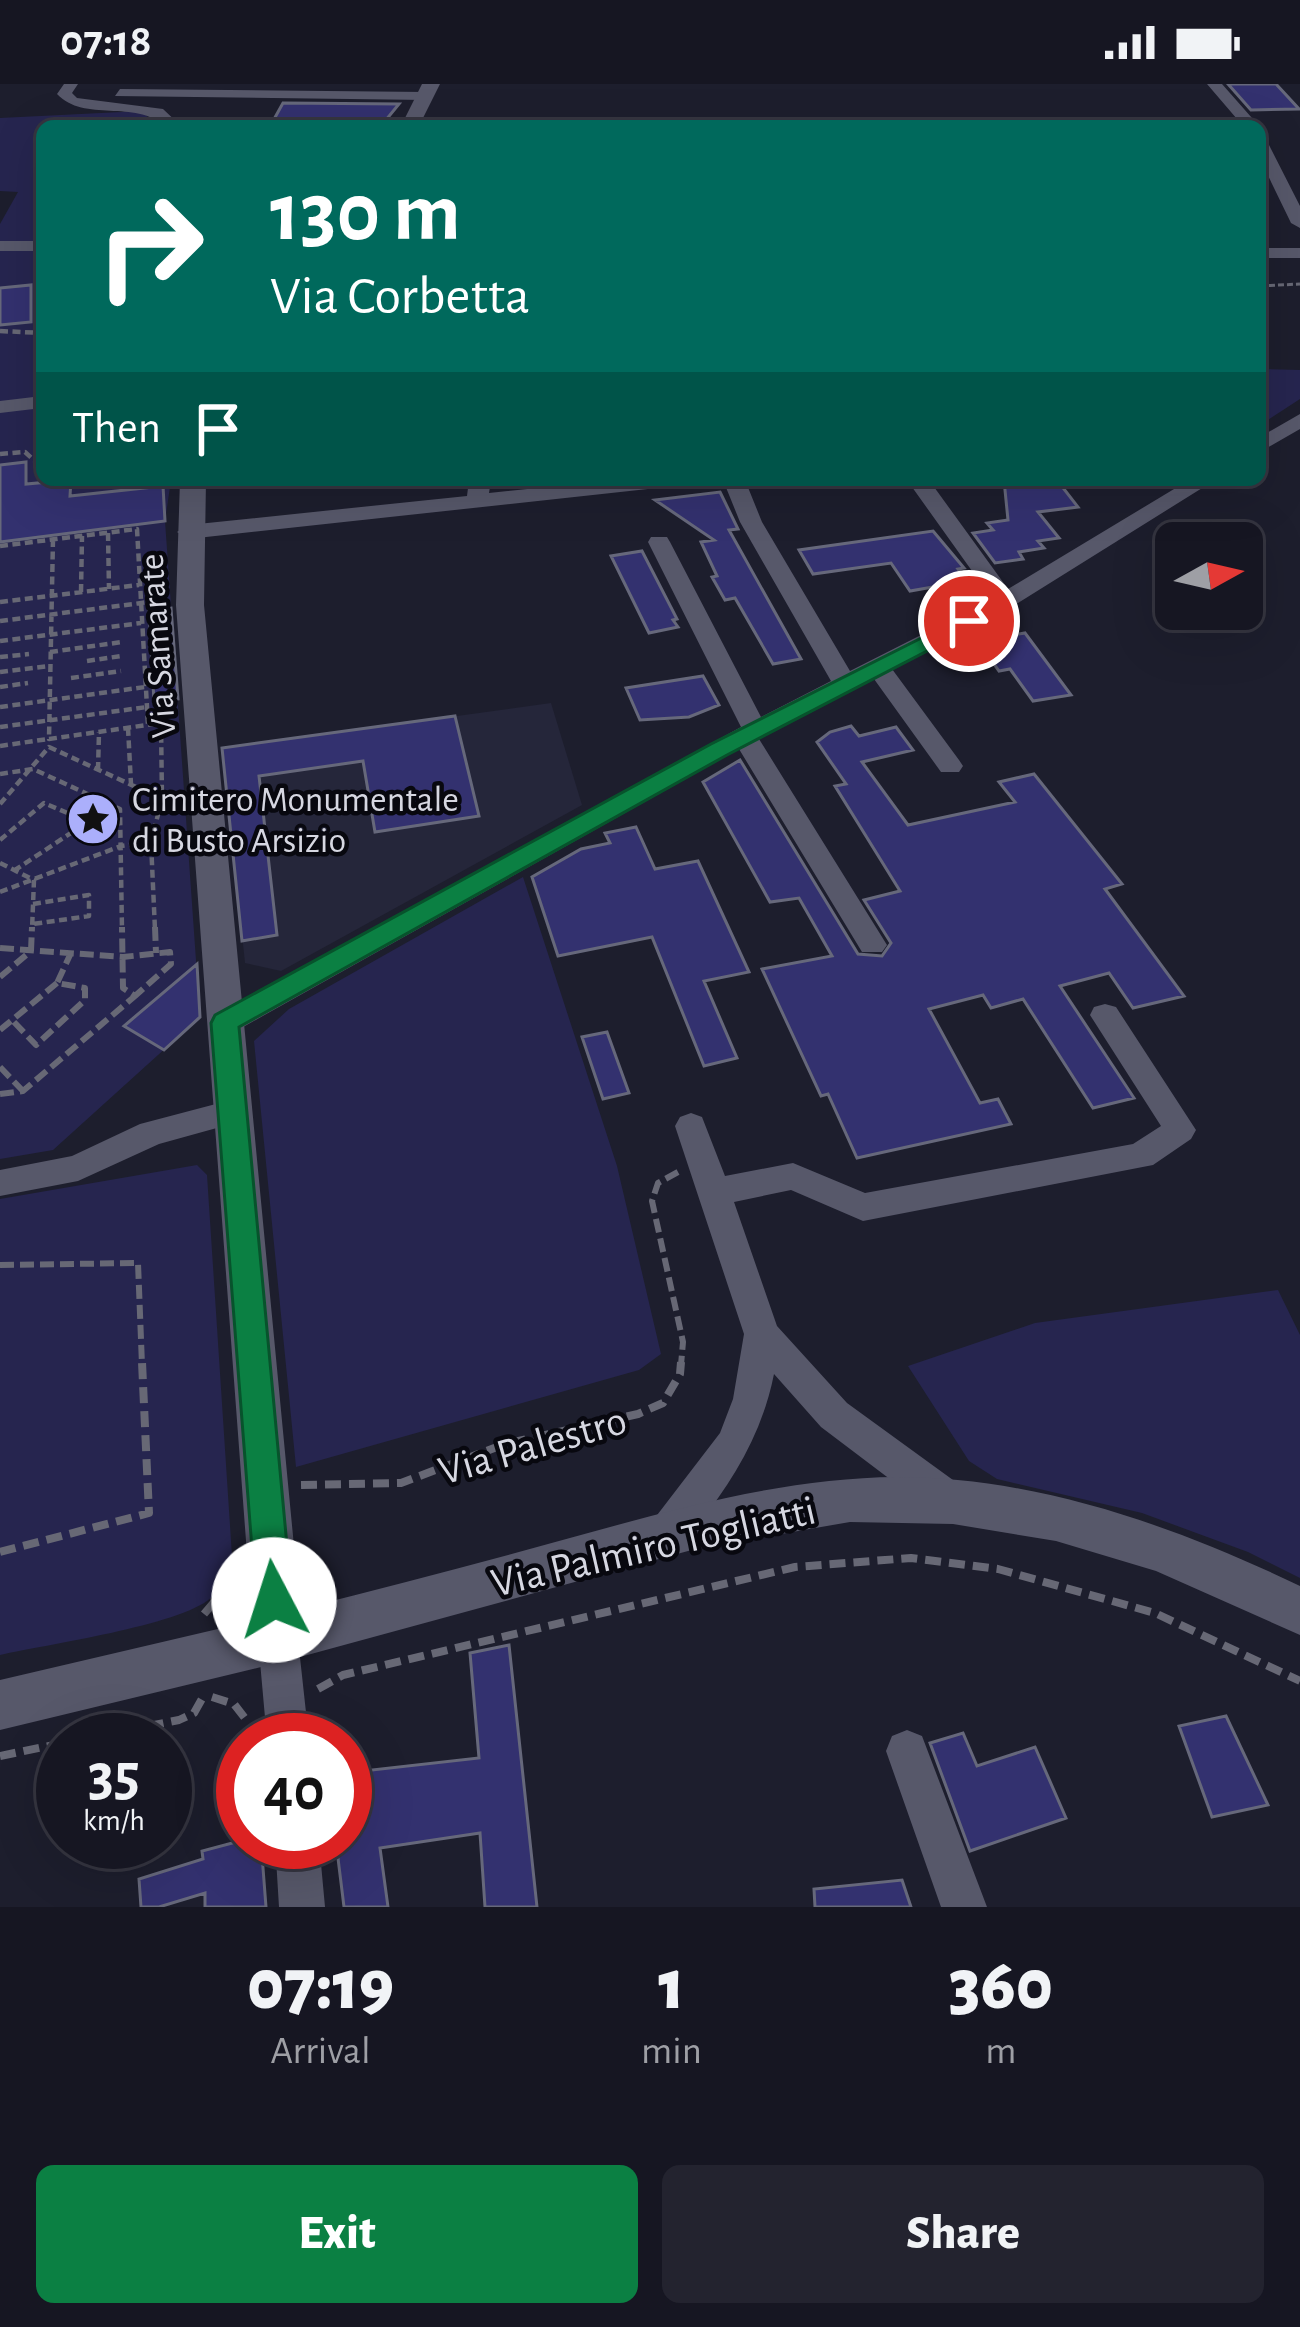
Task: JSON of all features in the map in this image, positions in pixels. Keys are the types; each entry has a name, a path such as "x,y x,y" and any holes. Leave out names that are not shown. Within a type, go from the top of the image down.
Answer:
{"street":[{"path":"71,84 64,94 69,101 158,112 167,120"},
{"path":"1214,84 1246,120"},
{"path":"120,93 429,90 414,120"},
{"path":"1266,154 1300,223"},
{"path":"0,246 36,246"},
{"path":"1266,254 1300,253"},
{"path":"0,407 36,403"},
{"path":"1266,443 1297,425"},
{"name":"Via Samarate","path":"192,486 188,532 192,626 225,1023"},
{"path":"188,532 478,491 577,486"},
{"path":"736,486 751,522 845,684"},
{"path":"922,486 1005,601"},
{"path":"272,1713 278,1639 225,1023 749,733 1005,601 1194,486"},
{"path":"659,542 749,733 872,945"},
{"path":"878,667 950,766"},
{"path":"709,1178 793,1176 863,1207 1142,1156 1180,1130 1105,1015"},
{"path":"0,1183 73,1169 152,1133 231,1112"},
{"path":"691,1126 761,1334 834,1415 950,1501"},
{"path":"665,1536 721,1468 743,1432 754,1400 761,1334"},
{"name":"Via Palmiro Togliatti","path":"0,1705 278,1639 665,1536 823,1503 950,1501 1107,1533 1223,1575 1300,1611"},
{"path":"908,1750 964,1907"},
{"path":"299,1869 302,1907"}],"path":[{"path":"1266,286 1300,284"},
{"path":"0,331 36,331"},
{"path":"0,454 36,451"},
{"path":"25,452 36,462"},
{"path":"0,546 137,530 148,724"},
{"path":"107,533 109,589"},
{"path":"81,592 82,536"},
{"path":"0,804 33,769 49,743 53,539"},
{"path":"0,602 139,585"},
{"path":"0,621 144,602"},
{"path":"0,641 141,623"},
{"path":"50,652 122,642"},
{"path":"87,647 87,676"},
{"path":"0,657 29,654"},
{"path":"87,661 121,656"},
{"path":"0,672 50,666"},
{"path":"70,678 121,670"},
{"path":"0,687 28,683"},
{"path":"0,707 145,687"},
{"path":"0,727 146,706"},
{"path":"0,746 49,743 160,723 162,799 151,842 156,953"},
{"path":"128,728 130,785"},
{"path":"98,770 99,732"},
{"path":"49,743 162,799"},
{"path":"0,774 33,769 120,809 123,988 135,996"},
{"path":"0,840 44,803 77,817 80,826 15,870"},
{"path":"0,892 122,846 151,842"},
{"path":"0,863 34,880"},
{"path":"0,977 31,951 34,880"},
{"path":"32,924 89,916 89,896 33,904"},
{"path":"0,948 123,958 170,952 171,964 23,1090 0,1094"},
{"path":"0,1030 57,983 71,954"},
{"path":"14,1022 36,1045 86,1000 85,988 57,983"},
{"path":"0,1066 23,1090"},
{"name":"Via Palestro","path":"263,1484 375,1487 400,1483 505,1444 638,1414 663,1402 680,1374 683,1342 653,1190 665,1177 709,1178"},
{"path":"0,1265 139,1263 149,1513 0,1552"},
{"path":"316,1701 321,1685 343,1675 795,1567 911,1558 1010,1572 1155,1613 1300,1681"},
{"path":"182,1622 210,1611 238,1570"},
{"path":"192,1714 198,1697 234,1704 244,1713"},
{"path":"0,1756 36,1749"}],"shaded area":[{"path":"142,111 150,120 36,120 36,242 0,242 0,224 18,192 0,191 0,118"},
{"name":"Cimitero Monumentale di Busto Arsizio","path":"0,250 36,250 36,486 170,486 165,521 200,1017 53,1150 0,1159"},
{"path":"1266,369 1300,370 1300,399 1266,421"},
{"path":"551,703 582,805 281,971 245,963 223,748"},
{"path":"523,877 617,1166 661,1354 639,1370 296,1467 254,1041 289,1009"},
{"path":"197,1165 207,1175 232,1556 227,1573 211,1598 171,1617 0,1655 0,1199"},
{"path":"1278,1290 1300,1335 1300,1578 1248,1552 1142,1513 997,1479 969,1461 908,1366 1035,1323"}],"building":[{"path":"1228,84 1276,84 1299,109 1251,110"},
{"path":"283,103 399,104 386,120 274,120"},
{"path":"31,285 31,322 0,325 0,288"},
{"path":"26,462 26,484 71,486 70,496 163,486 165,521 0,542 0,465"},
{"path":"1005,486 1062,486 1078,507 1038,512 1059,538 1038,541 1044,548 1019,552 1023,559 995,563 973,533 993,530 987,523 1008,520"},
{"path":"720,492 738,529 729,530 801,659 773,664 735,598 725,600 712,577 717,576 701,542 714,540 655,500"},
{"path":"933,531 964,568 958,569 967,581 910,591 891,563 813,574 799,550"},
{"path":"642,551 678,627 649,633 611,556"},
{"path":"171,608 178,699 154,702 149,609"},
{"path":"1025,633 1071,695 1033,701 1010,669 999,671 978,641"},
{"path":"703,676 719,705 689,717 640,720 626,688"},
{"path":"455,716 479,816 375,832 363,761 259,776 277,935 242,941 222,748"},
{"path":"851,726 859,736 896,727 913,750 862,762 908,825 1015,802 999,782 1034,774 1122,884 1105,889 1184,996 1133,1008 1109,973 1060,986 1134,1098 1093,1108 1023,999 991,1008 983,995 929,1009 980,1103 998,1099 1011,1124 857,1158 828,1094 821,1096 762,969 832,956 799,898 770,902 703,782 740,760 858,954 882,956 891,943 864,900 900,891 835,786 846,784 817,742"},
{"path":"636,827 655,869 698,861 749,972 704,981 737,1058 704,1066 652,937 558,956 532,877 581,849 610,843 605,833"},
{"path":"197,964 200,1017 164,1050 124,1026"},
{"path":"607,1032 629,1093 603,1099 582,1037"},
{"path":"509,1645 537,1907 485,1907 480,1833 380,1848 388,1907 344,1907 339,1869 372,1869 372,1770 479,1758 470,1653"},
{"path":"1226,1716 1268,1805 1212,1817 1179,1726"},
{"path":"963,1733 977,1766 1035,1747 1066,1818 970,1851 930,1743"},
{"path":"216,1847 216,1869 263,1869 266,1907 205,1907 205,1893 159,1907 141,1907 139,1879 171,1869 192,1869 192,1862 203,1859 202,1851"},
{"path":"902,1880 911,1907 815,1907 814,1889"}],"place":[{"name":"Cimitero Monumentale di Busto Arsizio","path":"93,819"}],"route":[{"path":"274,1600 225,1023 719,749 969,621"}]}
